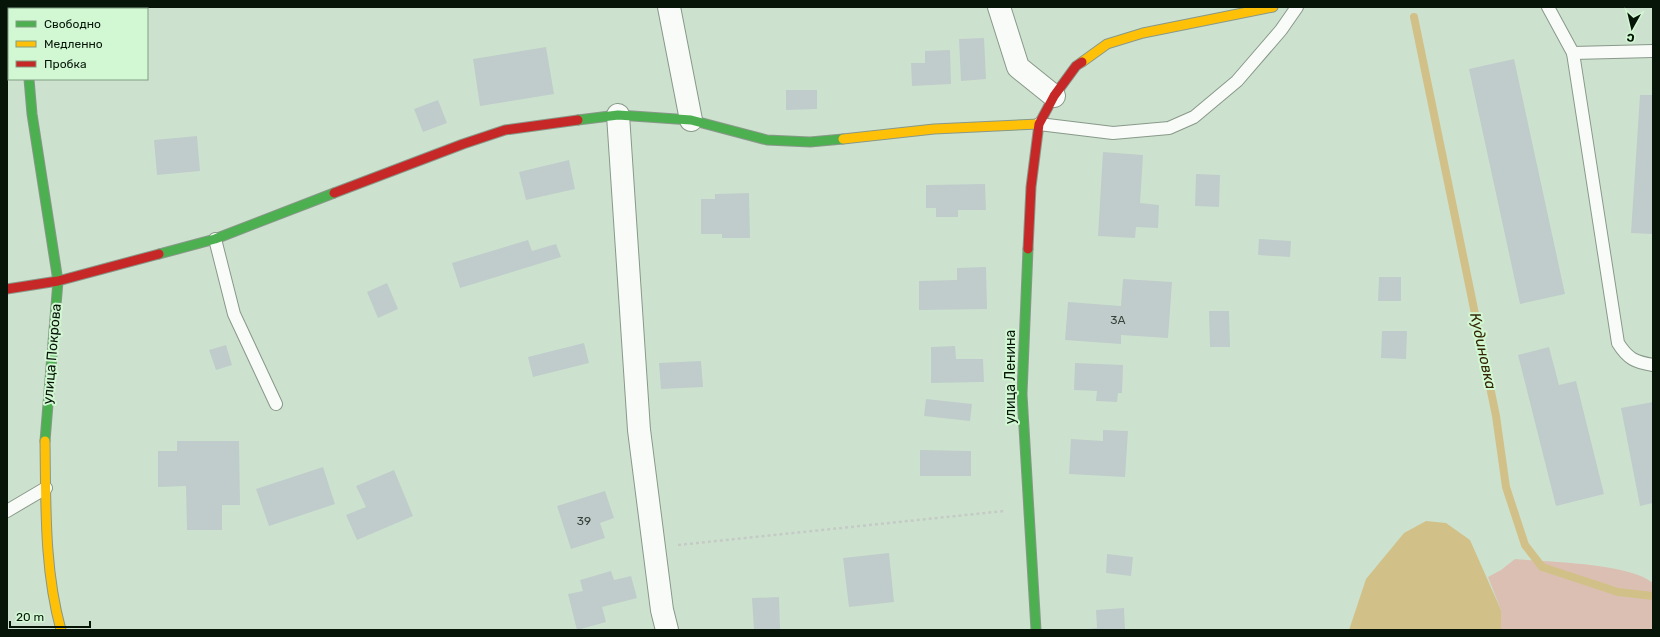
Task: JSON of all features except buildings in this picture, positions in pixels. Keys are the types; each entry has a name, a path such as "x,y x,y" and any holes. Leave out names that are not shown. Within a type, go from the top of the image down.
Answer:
{"street":[{"path":"670,7 691,120"},
{"path":"999,7 1018,67 1054,96"},
{"path":"7,290 58,281 215,239 463,144 505,130 618,115 691,120 767,140 810,142 934,130 1039,124 1054,96 1076,66 1107,44 1143,33 1273,7"},
{"name":"улица Покрова","path":"29,80 32,114 58,281 45,428 46,527 53,601 61,630"},
{"path":"618,115 639,430 662,610 667,630"},
{"name":"улица Ленина","path":"1036,630 1027,509 1022,394 1024,296 1031,186 1039,124"}],"lane":[{"path":"1039,124 1113,133 1169,128 1194,117 1237,81 1281,30 1297,7"},
{"path":"1548,7 1572,52 1618,343 1625,355 1639,362 1653,365"},
{"path":"1572,52 1653,51"},
{"path":"215,239 234,314 276,404"},
{"path":"7,511 46,488"}],"path":[{"path":"654,547 1027,509"}],"shaded area":[{"path":"1426,521 1446,523 1470,540 1501,610 1501,630 1349,630 1366,579 1404,533"},
{"path":"1515,559 1607,567 1642,576 1653,583 1653,630 1501,630 1501,610 1488,577 1501,570"}],"waterway":[{"name":"Кудиновка","path":"1414,17 1496,416 1506,487 1525,545 1542,567 1618,592 1653,596"}],"traffic: fast":[{"path":"29,80 32,114 58,281 45,441"},
{"path":"578,120 618,115 691,120 767,140 810,142 843,139"},
{"path":"159,254 215,239 334,193"},
{"path":"1028,249 1022,394 1036,630"}],"traffic: slow":[{"path":"1082,62 1107,44 1143,33 1273,7"},
{"path":"843,139 934,129 1039,124"},
{"path":"45,441 47,536 51,584 61,630"}],"traffic: jam":[{"path":"1028,249 1031,187 1039,124 1054,96 1076,66 1082,62"},
{"path":"334,193 463,144 505,130 578,120"},
{"path":"7,289 58,281 159,254"}]}
